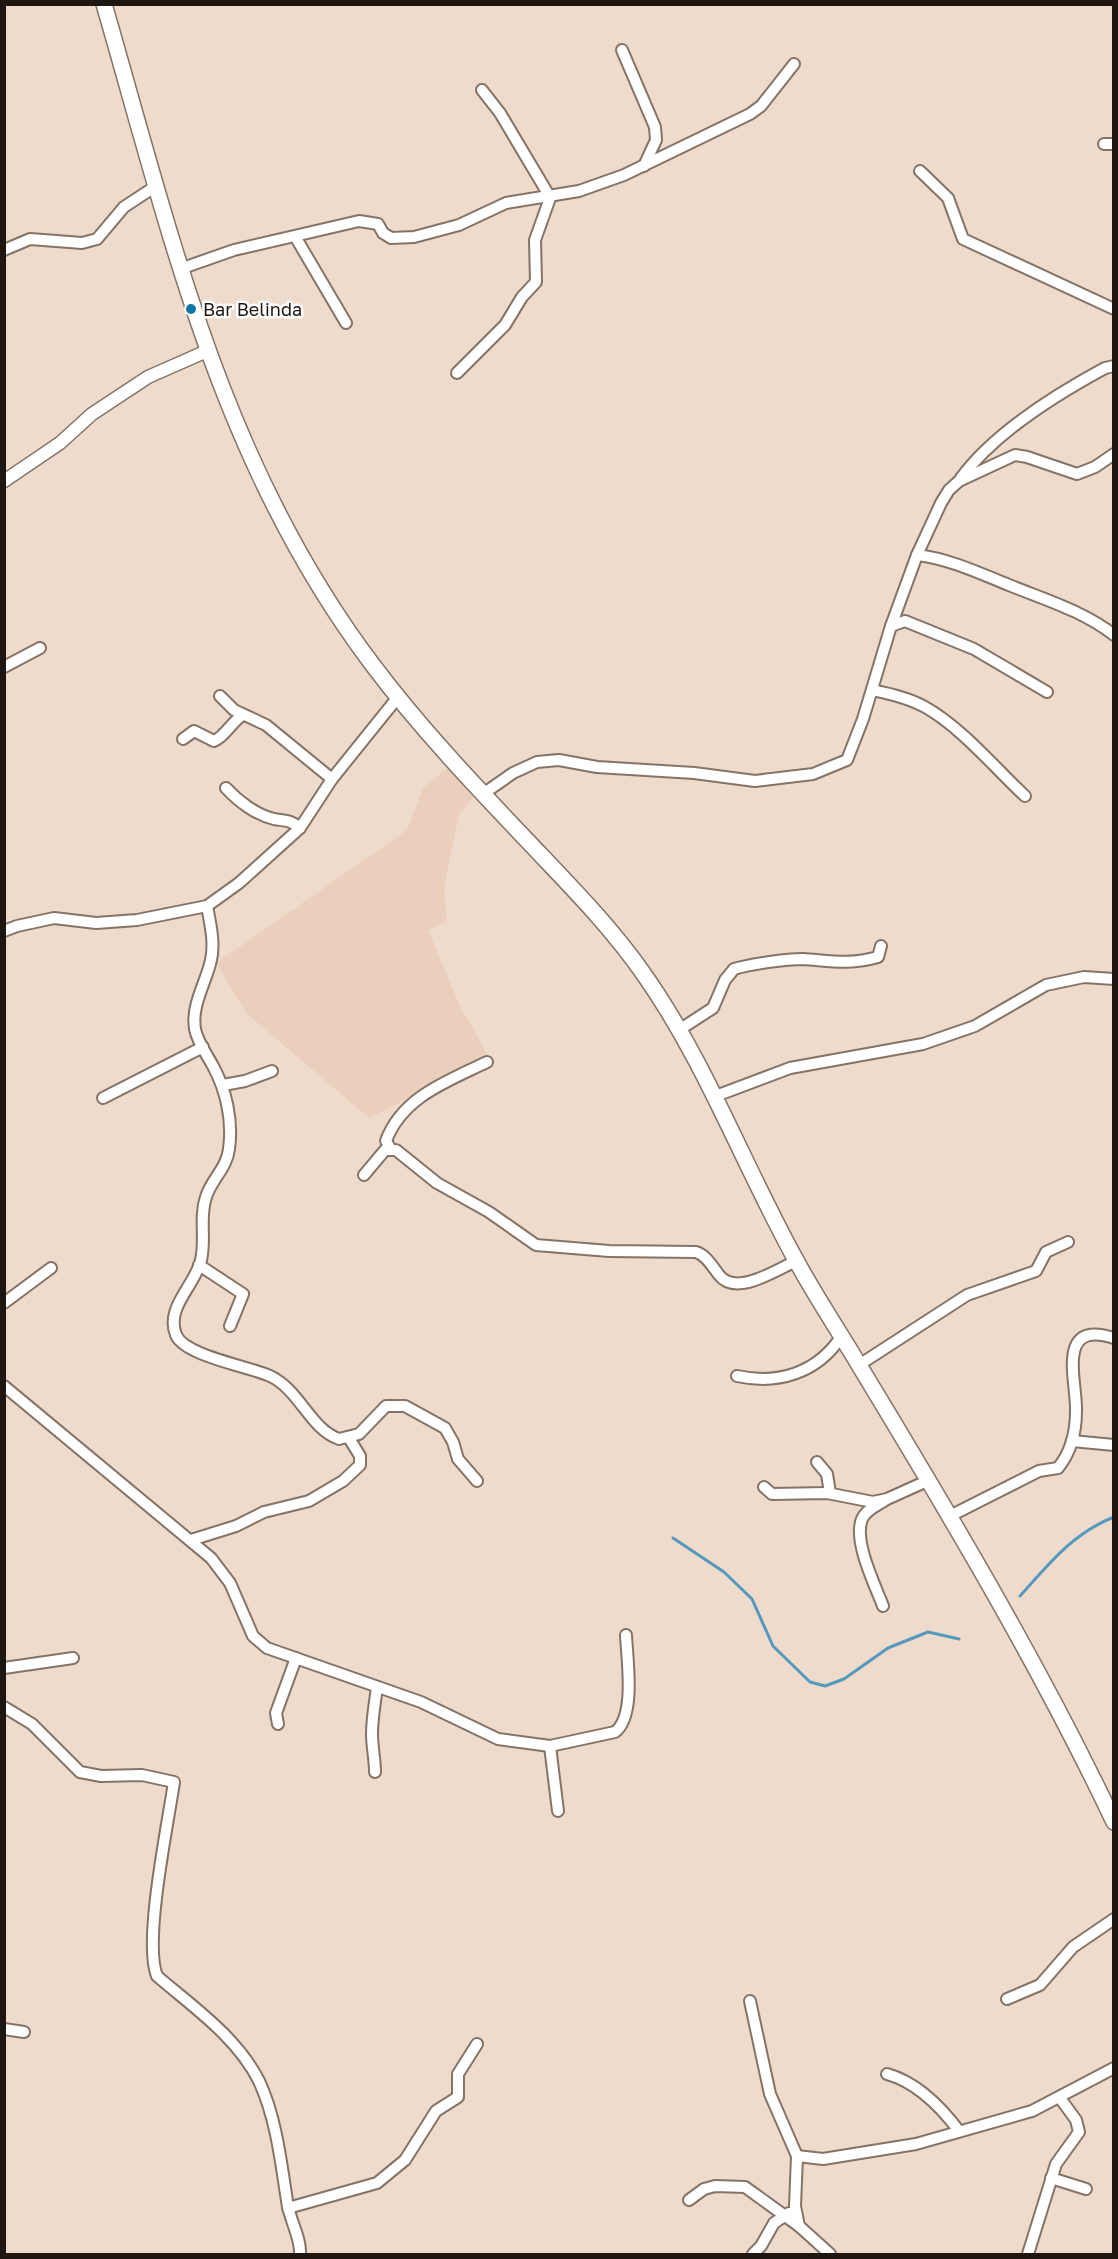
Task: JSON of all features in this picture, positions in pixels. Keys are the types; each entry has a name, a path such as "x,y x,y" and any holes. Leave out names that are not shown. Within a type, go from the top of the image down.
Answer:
{"main road":[{"path":"104,4 180,269 207,351 244,446 275,510 325,597 398,697 483,794 608,928 643,973 679,1030 796,1261 948,1516 1109,1801 1113,1822"}],"street":[{"path":"622,50 655,127 656,140 644,166"},
{"path":"180,269 234,250 296,238 359,221 378,224 383,233 391,238 414,237 459,225 506,203 548,198 579,191 644,166 704,134 750,114 761,106 794,64"},
{"path":"457,373 505,325 522,297 536,282 536,240 548,198 547,192 500,113 482,90"},
{"path":"920,171 948,198 963,238 1113,309"},
{"path":"4,250 30,239 82,243 97,239 124,207 156,186"},
{"path":"296,238 346,323"},
{"path":"4,481 60,443 93,414 148,377 207,351"},
{"path":"483,794 513,773 537,762 559,760 618,769 694,773 755,781 813,774 847,760 872,690 891,626 917,555 941,502 991,446 1058,393 1113,366"},
{"path":"959,481 1015,455 1077,474 1095,467 1113,454"},
{"path":"917,555 952,562 1053,602 1082,614 1113,635"},
{"path":"891,626 905,621 950,638 1047,692"},
{"path":"4,668 40,648"},
{"path":"872,690 907,699 942,718 1025,796"},
{"path":"220,696 243,715 266,725 332,779"},
{"path":"4,931 54,918 96,923 137,920 207,906 239,883 300,828 332,779 398,697"},
{"path":"183,739 194,731 214,741 219,740 236,719 243,715"},
{"path":"226,788 246,805 273,819 291,820 300,828"},
{"path":"207,906 212,932 212,957 193,1015 195,1031 223,1084 229,1149 226,1161 204,1202 199,1265 175,1311 176,1333 180,1341 193,1350 270,1376 301,1400 322,1430 339,1439 349,1438 366,1428 386,1406 392,1404 405,1406 445,1428 453,1442 458,1459 477,1481"},
{"path":"679,1030 713,1008 725,980 734,969 803,959 838,964 865,960 878,957 881,946"},
{"path":"713,1097 790,1068 922,1044 975,1026 1046,985 1084,977 1113,979"},
{"path":"103,1098 203,1047"},
{"path":"487,1062 418,1097 390,1130 386,1141 390,1148 396,1150 451,1193 472,1201 536,1245 609,1251 696,1252 701,1254 722,1279 732,1283 756,1279 796,1261"},
{"path":"223,1084 245,1081 272,1071"},
{"path":"364,1175 385,1150 390,1148"},
{"path":"859,1365 967,1295 1036,1271 1046,1252 1068,1242"},
{"path":"199,1265 243,1294 230,1326"},
{"path":"4,1303 51,1268"},
{"path":"948,1516 1039,1471 1058,1468 1069,1452 1072,1441 1076,1409 1071,1361 1073,1350 1082,1339 1092,1335 1113,1338"},
{"path":"737,1376 771,1381 792,1375 827,1357 841,1337"},
{"path":"4,1386 191,1540 220,1568 238,1598 253,1636 260,1645 421,1702 498,1739 550,1746 615,1732 619,1729 624,1721 628,1699 626,1635"},
{"path":"191,1540 236,1526 264,1512 309,1501 343,1481 360,1465 360,1456 349,1438"},
{"path":"1072,1441 1113,1445"},
{"path":"817,1462 827,1474 830,1493"},
{"path":"882,1606 862,1550 861,1525 868,1511 887,1499 927,1481"},
{"path":"764,1487 772,1494 830,1493 873,1502 887,1499"},
{"path":"4,1668 73,1658"},
{"path":"278,1724 276,1713 296,1658"},
{"path":"375,1772 372,1738 373,1709 377,1687"},
{"path":"4,1707 32,1724 80,1772 101,1776 142,1775 174,1782 153,1933 153,1965 157,1976 224,2033 259,2081 273,2124 288,2208 300,2254"},
{"path":"550,1746 558,1811"},
{"path":"1007,1999 1040,1985 1072,1947 1113,1919"},
{"path":"750,2001 770,2094 797,2156 795,2206 799,2226"},
{"path":"4,2029 24,2032"},
{"path":"288,2208 377,2183 397,2169 411,2153 436,2111 458,2097 458,2074 477,2044"},
{"path":"797,2156 823,2159 868,2153 916,2144 1018,2116 1060,2098 1113,2068"},
{"path":"887,2074 900,2077 938,2106 959,2131"},
{"path":"1028,2254 1051,2178 1060,2157 1076,2139 1079,2132 1076,2121 1060,2098"},
{"path":"1051,2178 1086,2189"},
{"path":"689,2200 704,2189 735,2185 752,2191 799,2226 830,2254"},
{"path":"753,2254 774,2223 785,2217 795,2206"}],"shaded area":[{"path":"449,767 473,797 459,815 444,887 447,922 428,930 460,1006 489,1057 369,1118 246,1013 216,963 407,830 423,788"}],"waterway":[{"path":"1020,1596 1062,1550 1086,1532 1114,1517"},
{"path":"673,1538 724,1572 752,1599 773,1646 810,1682 825,1686 844,1679 888,1648 928,1632 959,1639"}],"place":[{"name":"Bar Belinda","path":"191,309"}]}
